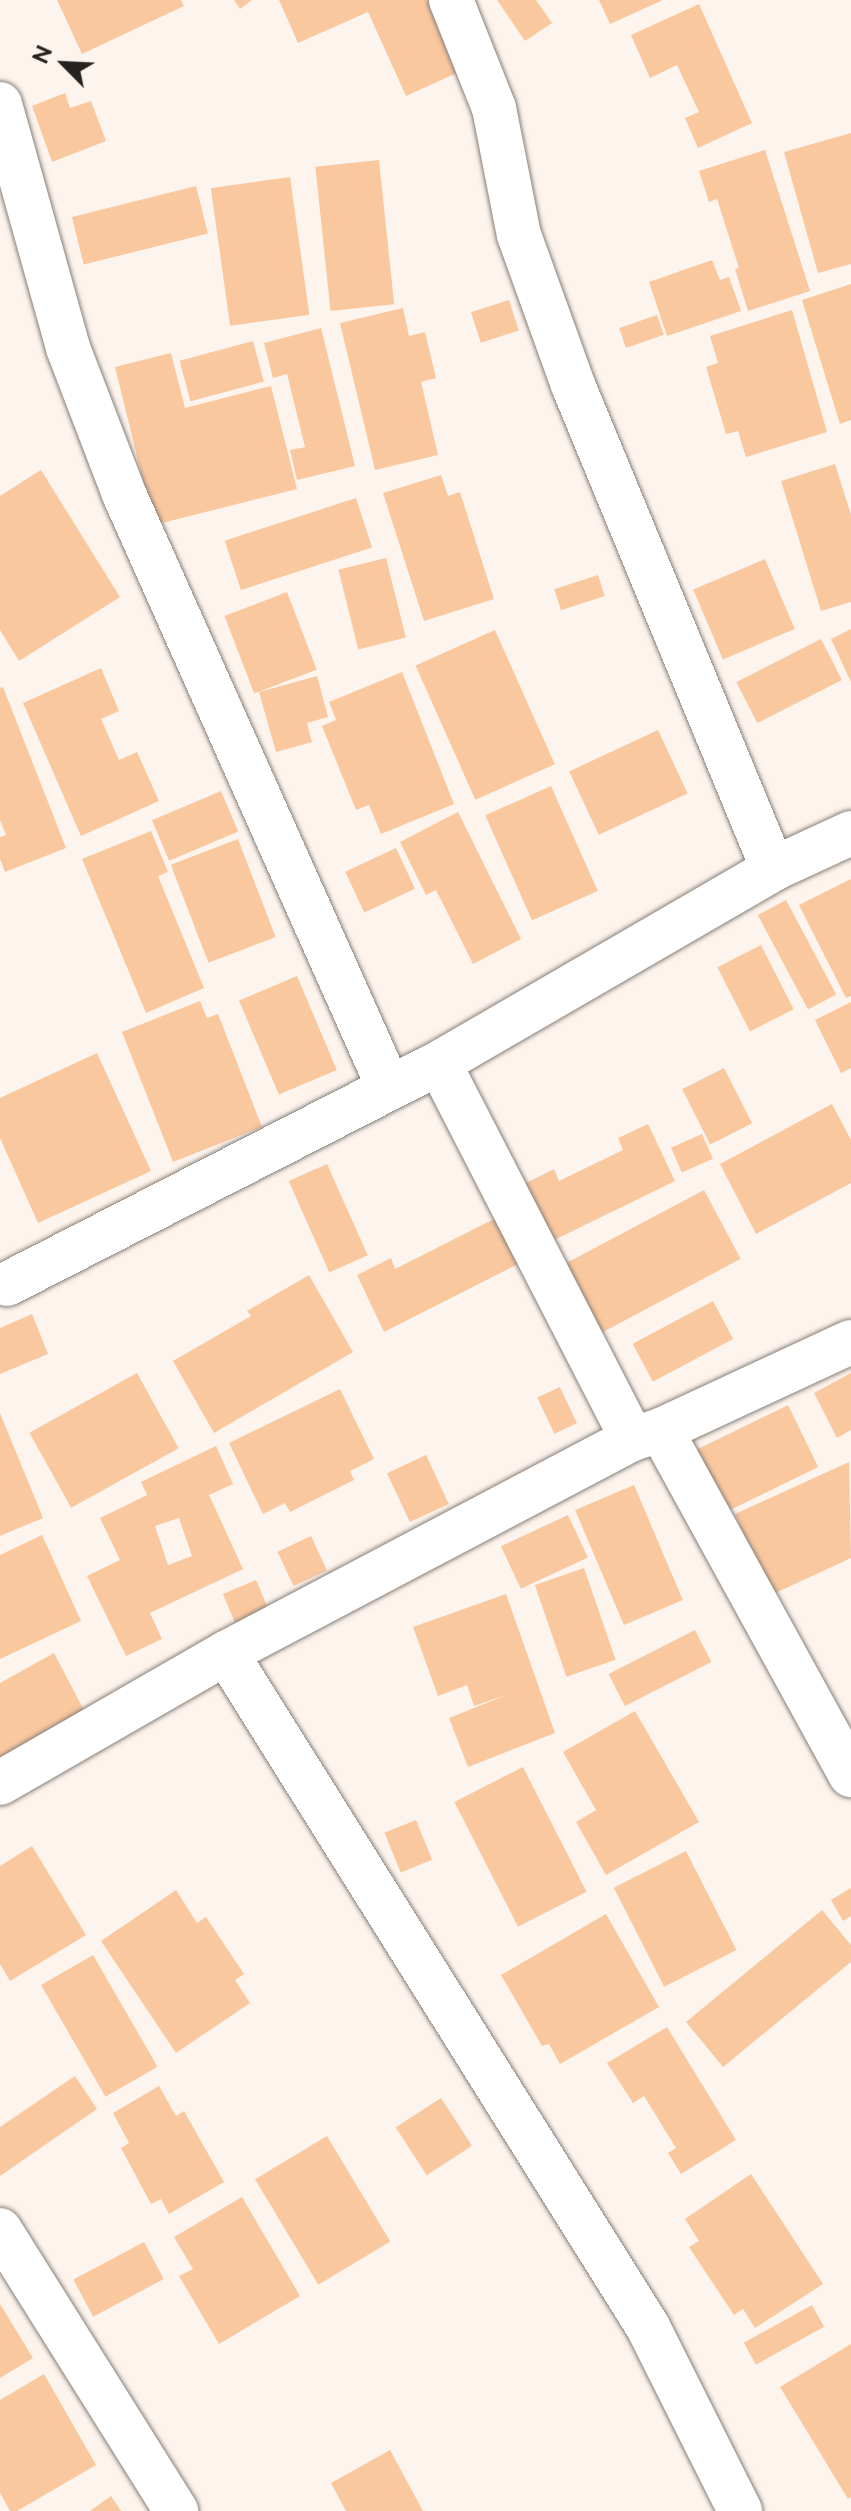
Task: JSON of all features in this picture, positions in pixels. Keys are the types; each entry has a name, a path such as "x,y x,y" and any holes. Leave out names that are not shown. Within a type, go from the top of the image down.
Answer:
{"street":[{"path":"451,0 494,108 519,235 573,385 773,869"},
{"path":"0,104 68,348 124,494 389,1088"},
{"path":"2,1279 439,1063 773,869 851,833"},
{"path":"439,1063 646,1435 851,1775"},
{"path":"0,1783 226,1653 646,1435 851,1342"},
{"path":"226,1653 648,2327 740,2511"},
{"path":"0,2230 176,2511"}],"building":[{"path":"57,0 181,0 184,6 82,54"},
{"path":"234,0 252,0 240,9"},
{"path":"279,0 427,0 459,72 406,96 368,12 298,43"},
{"path":"497,0 536,0 552,23 525,41"},
{"path":"599,0 663,0 610,24"},
{"path":"699,4 752,123 698,148 685,118 699,112 677,65 650,78 631,35"},
{"path":"65,93 70,108 91,101 106,141 52,162 32,106"},
{"path":"851,133 851,264 818,273 784,152"},
{"path":"765,150 810,291 748,311 735,269 739,268 717,199 709,202 699,171"},
{"path":"379,160 394,304 331,311 315,167"},
{"path":"290,177 309,315 230,326 211,188"},
{"path":"196,186 208,234 84,265 72,217"},
{"path":"712,260 720,280 729,277 741,311 667,336 649,282"},
{"path":"851,284 851,420 840,424 802,300"},
{"path":"509,300 519,330 481,343 471,312"},
{"path":"403,308 409,336 425,332 436,378 421,382 438,455 375,470 340,323"},
{"path":"792,310 827,432 746,457 738,431 726,434 706,367 718,363 710,336"},
{"path":"657,315 664,335 626,348 619,328"},
{"path":"321,328 355,466 297,480 290,450 305,447 287,374 273,378 264,343"},
{"path":"253,341 264,382 190,401 180,361"},
{"path":"171,353 185,408 271,386 297,489 154,525 115,367"},
{"path":"835,464 851,515 851,602 821,611 781,481"},
{"path":"41,470 120,597 19,661 0,630 0,496"},
{"path":"441,475 448,496 460,492 494,599 424,621 383,493"},
{"path":"356,498 372,547 241,590 225,541"},
{"path":"386,558 406,638 358,649 338,570"},
{"path":"765,559 795,629 723,659 693,589"},
{"path":"598,575 605,596 561,610 554,589"},
{"path":"287,592 317,669 254,693 224,616"},
{"path":"851,629 851,682 831,639"},
{"path":"495,630 555,764 475,800 416,665"},
{"path":"821,639 842,680 757,723 736,682"},
{"path":"101,668 119,711 101,719 119,760 137,752 159,801 81,836 23,703"},
{"path":"402,672 454,804 381,834 369,805 356,810 322,726 336,720 329,702"},
{"path":"317,676 328,717 307,723 312,742 276,752 259,692"},
{"path":"3,687 66,848 5,872 0,859 0,837 6,835 0,820 0,688"},
{"path":"658,730 688,793 599,835 569,771"},
{"path":"551,786 598,891 532,920 485,815"},
{"path":"221,791 238,832 169,861 152,820"},
{"path":"458,812 521,939 473,964 436,890 426,895 400,842"},
{"path":"151,831 168,872 158,876 204,988 146,1013 82,859"},
{"path":"238,839 276,937 208,963 171,865"},
{"path":"396,848 415,889 364,912 345,872"},
{"path":"851,879 851,996 846,998 799,905"},
{"path":"786,900 836,994 808,1009 758,915"},
{"path":"761,945 794,1009 750,1031 717,967"},
{"path":"297,976 337,1070 279,1095 239,1001"},
{"path":"200,1001 207,1018 218,1014 262,1127 173,1162 122,1032"},
{"path":"851,1002 851,1068 841,1073 815,1020"},
{"path":"97,1053 151,1171 38,1223 0,1138 0,1098"},
{"path":"724,1068 752,1123 710,1145 682,1089"},
{"path":"832,1104 851,1140 851,1183 756,1234 720,1164"},
{"path":"648,1124 675,1181 546,1244 518,1187 554,1169 559,1181 623,1150 618,1138"},
{"path":"702,1134 713,1159 682,1172 671,1148"},
{"path":"327,1164 368,1255 329,1272 289,1181"},
{"path":"704,1190 741,1259 599,1334 563,1265"},
{"path":"500,1216 522,1262 384,1332 357,1275 391,1258 395,1269"},
{"path":"309,1275 353,1352 214,1433 173,1361 251,1316 247,1311"},
{"path":"713,1301 733,1339 653,1382 633,1344"},
{"path":"32,1314 48,1354 0,1374 0,1328"},
{"path":"137,1373 179,1448 71,1508 29,1433"},
{"path":"851,1373 851,1430 837,1438 814,1393"},
{"path":"560,1387 577,1423 554,1434 537,1398"},
{"path":"340,1389 374,1459 350,1471 354,1480 290,1512 285,1503 263,1514 229,1443"},
{"path":"788,1405 818,1467 724,1513 694,1451"},
{"path":"0,1413 43,1518 0,1536"},
{"path":"216,1446 233,1484 209,1495 243,1569 150,1613 162,1639 126,1656 87,1576 120,1560 100,1518 147,1495 141,1482","holes":["179,1518 192,1556 168,1565 155,1526"]},
{"path":"426,1455 449,1504 410,1522 387,1473"},
{"path":"849,1462 851,1558 771,1595 735,1514"},
{"path":"634,1485 683,1600 624,1625 575,1510"},
{"path":"568,1515 588,1558 521,1589 501,1546"},
{"path":"42,1535 81,1621 0,1659 0,1555"},
{"path":"311,1536 327,1570 294,1586 277,1552"},
{"path":"584,1568 616,1660 566,1677 535,1585"},
{"path":"256,1580 271,1616 238,1630 223,1594"},
{"path":"506,1594 555,1733 468,1767 449,1718 509,1694 474,1706 467,1685 438,1696 413,1627"},
{"path":"695,1630 711,1662 625,1706 609,1674"},
{"path":"54,1653 86,1714 0,1760 0,1683"},
{"path":"635,1711 699,1822 606,1875 576,1822 596,1810 563,1752"},
{"path":"523,1767 587,1892 518,1927 454,1802"},
{"path":"416,1820 432,1860 401,1873 384,1833"},
{"path":"32,1846 86,1935 10,1981 0,1964 0,1866"},
{"path":"686,1851 736,1950 664,1987 614,1888"},
{"path":"851,1888 851,1916 843,1921 831,1900"},
{"path":"176,1890 197,1923 206,1917 244,1974 235,1980 250,2003 176,2053 101,1941"},
{"path":"822,1910 851,1945 851,1962 723,2067 686,2022"},
{"path":"606,1914 659,2007 560,2064 549,2044 542,2046 501,1975"},
{"path":"93,1955 158,2067 106,2097 41,1985"},
{"path":"667,2027 736,2140 681,2174 668,2153 676,2148 644,2096 633,2103 607,2063"},
{"path":"75,2076 97,2109 0,2176 0,2127"},
{"path":"159,2086 176,2116 184,2111 224,2182 169,2214 161,2199 151,2204 121,2148 129,2143 113,2113"},
{"path":"441,2098 472,2146 427,2175 396,2127"},
{"path":"327,2136 390,2241 318,2285 255,2179"},
{"path":"751,2174 823,2284 755,2328 743,2309 734,2315 689,2247 699,2241 685,2219"},
{"path":"242,2197 300,2296 219,2344 179,2276 193,2269 174,2237"},
{"path":"144,2242 164,2279 93,2317 73,2280"},
{"path":"0,2304 33,2358 0,2378"},
{"path":"812,2305 824,2327 756,2365 744,2343"},
{"path":"851,2344 851,2497 848,2499 780,2387"},
{"path":"44,2374 96,2465 17,2511 10,2511 0,2493 0,2400"},
{"path":"390,2450 423,2511 346,2511 331,2483"},
{"path":"111,2496 121,2511 90,2511"}]}
